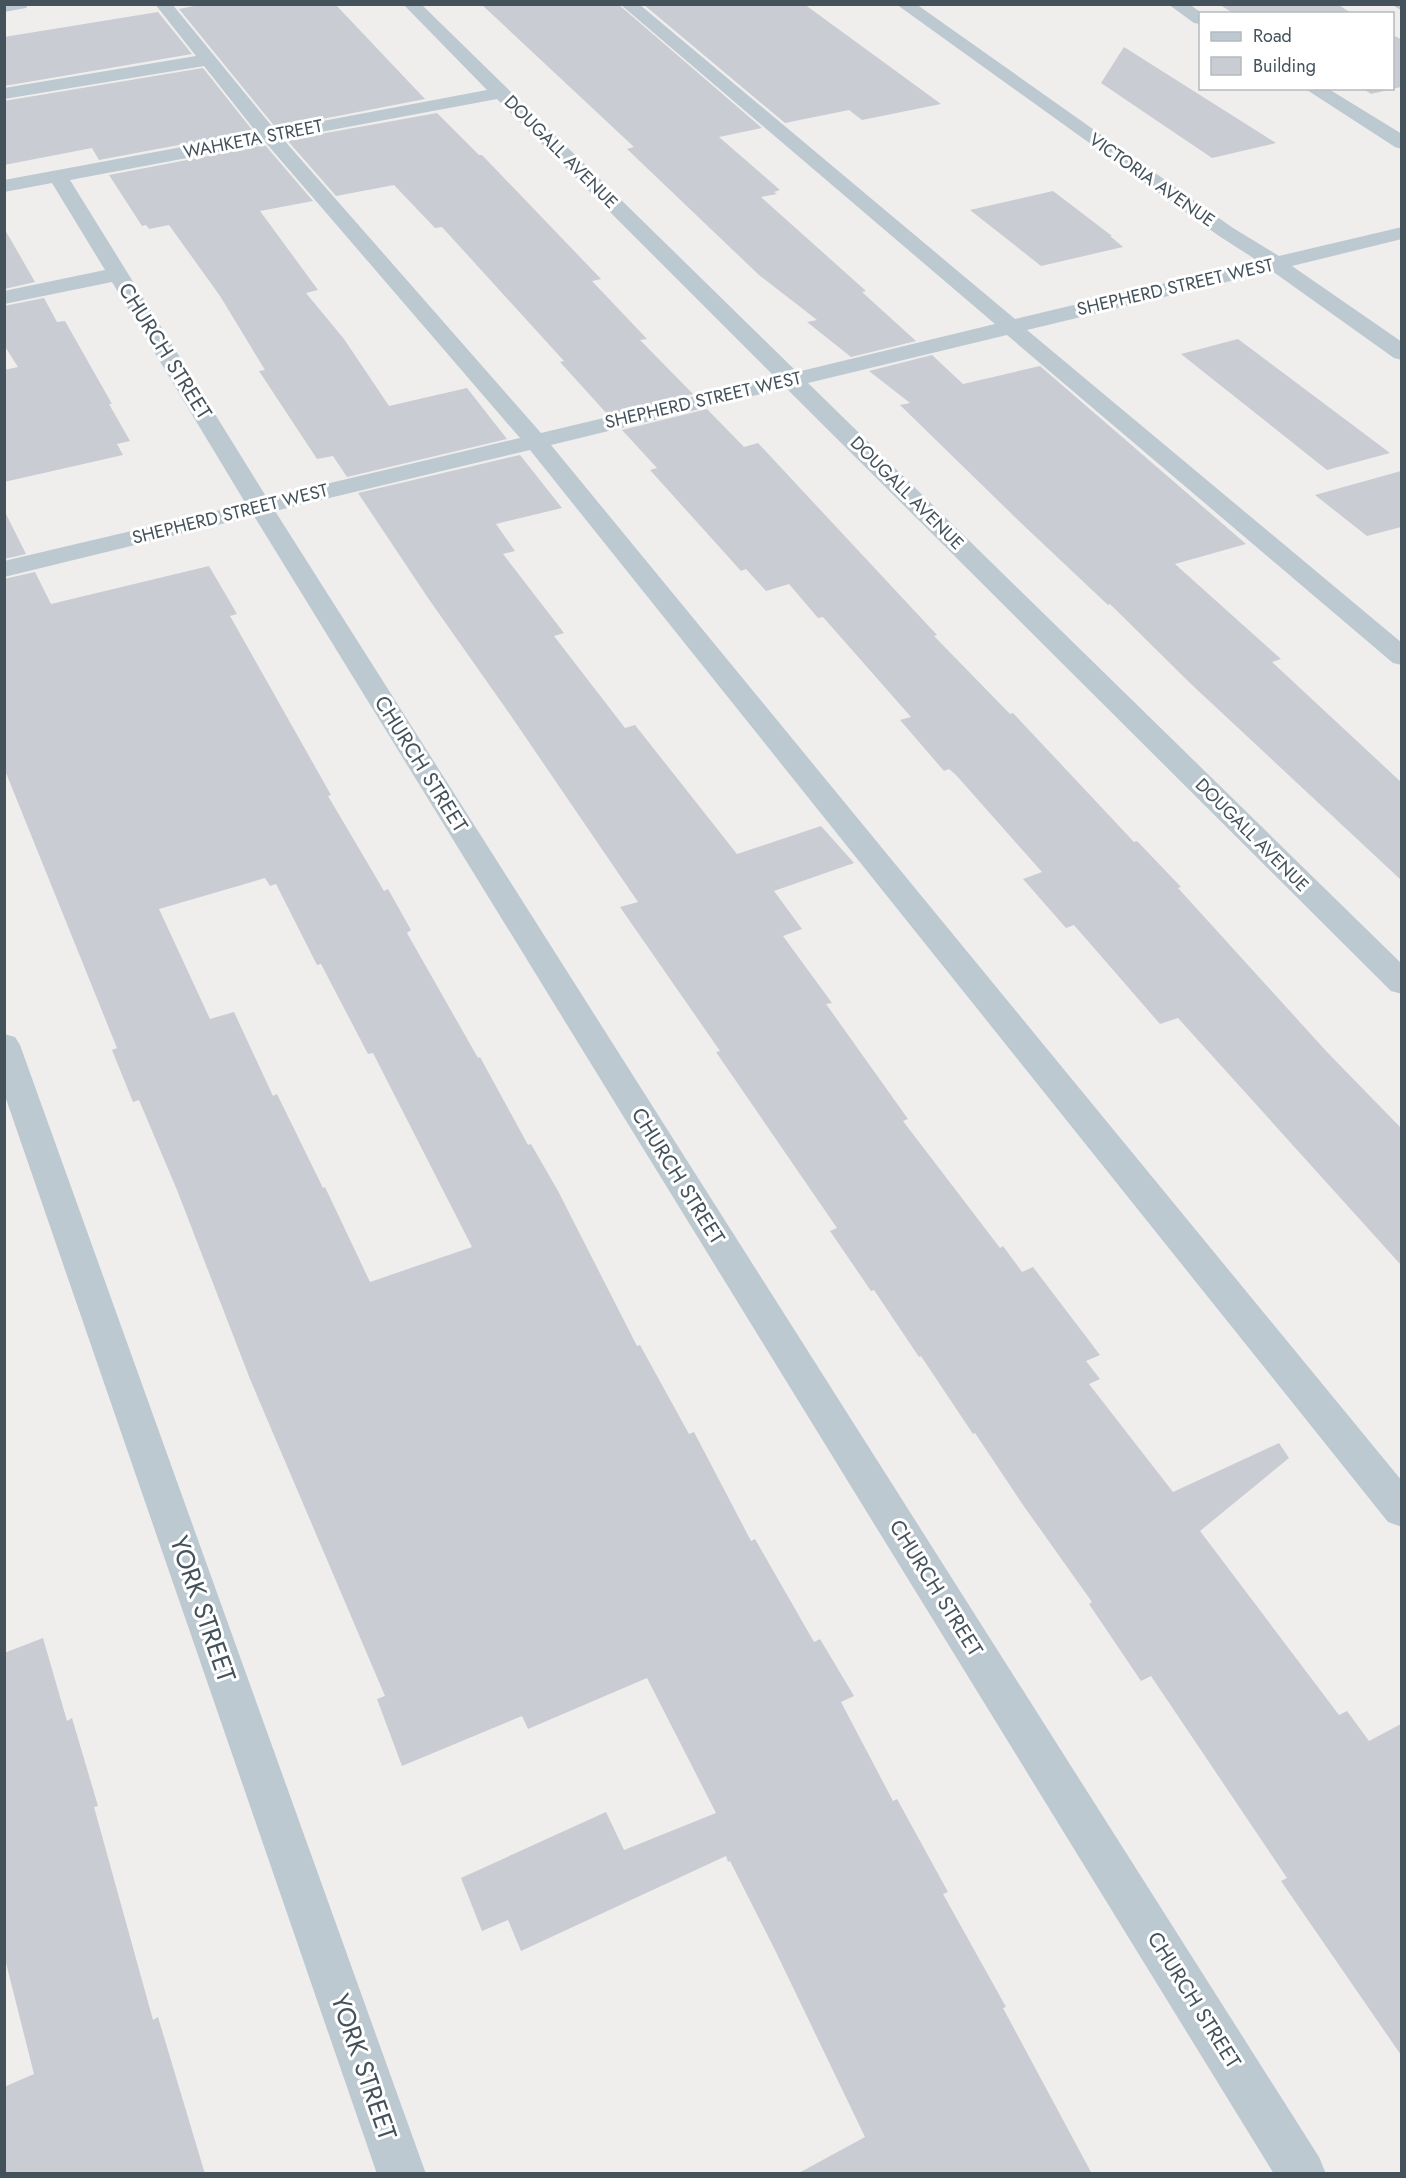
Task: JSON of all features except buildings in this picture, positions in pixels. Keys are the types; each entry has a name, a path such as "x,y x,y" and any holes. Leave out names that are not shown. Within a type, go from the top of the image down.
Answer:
{"street":[{"path":"4,7 20,4"},
{"path":"163,4 270,136 535,440 1401,1510"},
{"name":"DOUGALL AVENUE","path":"411,4 1401,983"},
{"path":"628,4 1401,657"},
{"name":"VICTORIA AVENUE","path":"904,4 1226,232 1275,263 1401,352"},
{"path":"1176,4 1199,19"},
{"path":"4,94 207,60"},
{"path":"1316,90 1401,143"},
{"name":"WAHKETA STREET","path":"4,186 501,93"},
{"name":"CHURCH STREET","path":"58,176 260,507 1302,2174"},
{"name":"SHEPHERD STREET WEST","path":"4,569 1401,233"},
{"path":"4,298 118,274"},
{"name":"YORK STREET","path":"4,1045 402,2174"}]}
